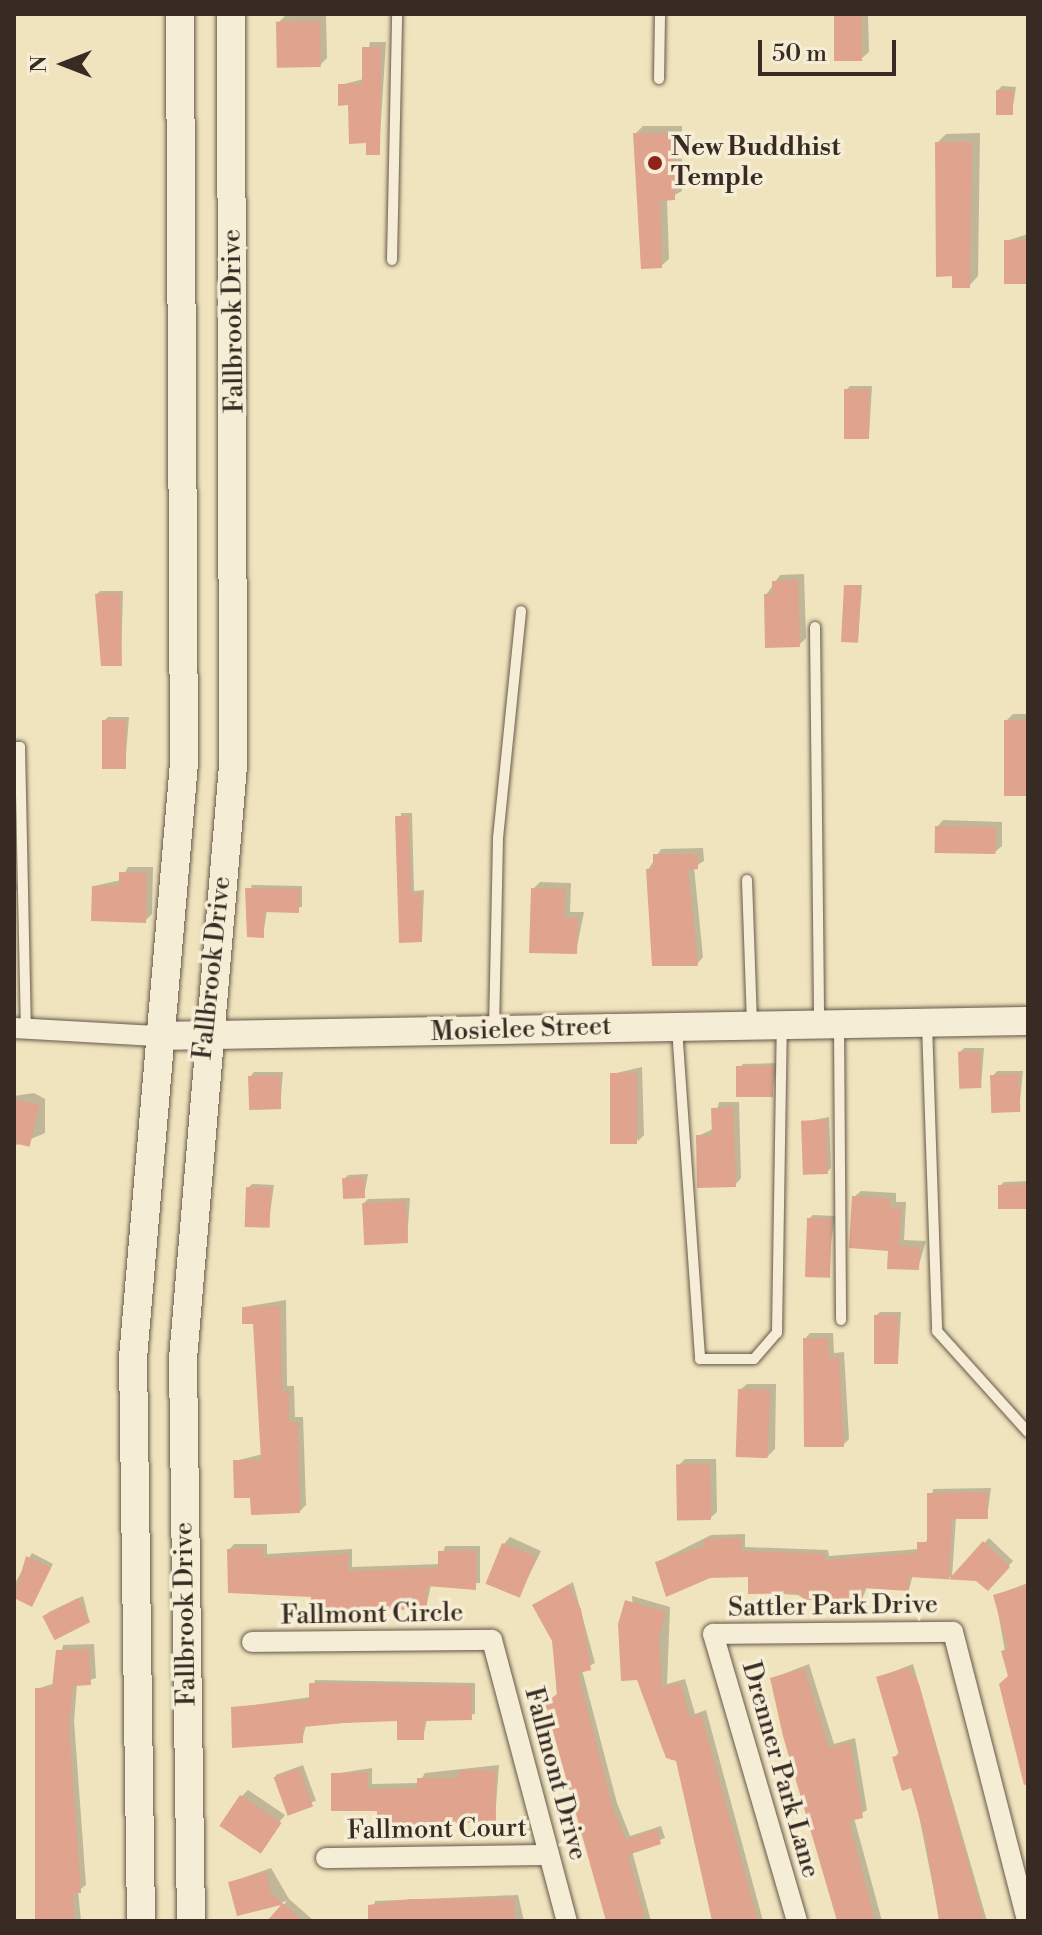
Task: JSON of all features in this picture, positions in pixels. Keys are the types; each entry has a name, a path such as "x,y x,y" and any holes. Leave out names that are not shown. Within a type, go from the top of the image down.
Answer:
{"main road":[{"name":"Fallbrook Drive","path":"141,1921 133,1358 156,1036 184,763 180,14"},
{"name":"Fallbrook Drive","path":"191,1921 183,1359 206,1035 235,703 231,14"},
{"name":"Mosielee Street","path":"156,1036 1028,1021"}],"street":[{"name":"Mosielee Street","path":"20,1028 156,1036"},
{"name":"Sattler Park Drive","path":"713,1634 953,1632 1027,1921"},
{"name":"Drenner Park Lane","path":"713,1634 797,1921"},
{"name":"Fallmont Circle","path":"252,1642 492,1640"},
{"name":"Fallmont Drive","path":"492,1640 567,1921"},
{"name":"Fallmont Court","path":"326,1858 549,1855"}],"lane":[{"path":"392,260 397,14"},
{"path":"659,79 660,14"},
{"path":"493,1032 498,838 521,611"},
{"path":"815,627 841,1320"},
{"path":"14,747 20,747 20,1028"},
{"path":"747,880 752,1025"},
{"path":"927,1022 937,1331 1028,1432"},
{"path":"677,1025 700,1359 754,1359 777,1333 782,1024"}],"building":[{"path":"834,14 862,14 862,61 834,61"},
{"path":"320,21 321,67 277,68 276,22"},
{"path":"362,47 381,47 380,155 366,155 366,143 349,144 348,105 338,106 338,84 362,84"},
{"path":"996,90 1013,90 1013,115 996,115"},
{"path":"633,133 675,133 675,200 660,201 662,268 641,269"},
{"path":"935,142 972,142 970,288 952,288 952,276 936,277"},
{"path":"1004,240 1028,240 1028,284 1004,284"},
{"path":"844,389 869,389 869,439 844,439"},
{"path":"798,580 800,647 765,648 764,594 772,594 772,581"},
{"path":"844,585 861,586 858,643 841,642"},
{"path":"120,593 122,666 101,666 95,594"},
{"path":"102,720 126,720 126,769 102,769"},
{"path":"1004,720 1028,720 1028,796 1004,796"},
{"path":"395,816 409,816 411,894 421,893 422,942 399,943"},
{"path":"935,826 996,827 996,854 935,853"},
{"path":"653,854 698,854 698,869 688,870 698,966 652,966 646,869 653,869"},
{"path":"119,872 147,873 146,923 91,921 92,886 119,886"},
{"path":"245,888 300,889 299,913 264,912 264,938 247,937"},
{"path":"531,888 565,889 564,918 578,918 577,954 529,953"},
{"path":"980,1051 981,1088 959,1089 958,1052"},
{"path":"736,1066 773,1066 773,1097 736,1097"},
{"path":"610,1073 637,1073 637,1144 610,1144"},
{"path":"1019,1074 1020,1112 991,1113 990,1075"},
{"path":"280,1075 281,1109 249,1110 248,1076"},
{"path":"14,1099 39,1105 30,1147 14,1143"},
{"path":"733,1107 736,1187 697,1188 696,1135 712,1135 711,1108"},
{"path":"826,1120 828,1174 803,1175 801,1121"},
{"path":"364,1177 365,1198 343,1199 342,1178"},
{"path":"998,1185 1028,1185 1028,1209 998,1209"},
{"path":"246,1187 271,1188 270,1228 245,1227"},
{"path":"852,1196 891,1199 890,1208 901,1208 899,1246 920,1247 919,1270 887,1269 888,1251 849,1248"},
{"path":"406,1201 408,1243 364,1245 362,1203"},
{"path":"807,1218 832,1219 830,1278 805,1277"},
{"path":"280,1306 282,1391 289,1391 289,1422 298,1422 300,1513 251,1515 250,1498 234,1498 233,1460 261,1460 253,1324 242,1324 242,1307"},
{"path":"874,1315 898,1315 898,1364 874,1364"},
{"path":"803,1338 828,1338 829,1358 839,1357 844,1447 804,1447"},
{"path":"738,1389 770,1390 768,1458 736,1457"},
{"path":"710,1464 711,1520 677,1521 676,1465"},
{"path":"987,1492 988,1519 952,1519 949,1579 983,1541 1010,1567 988,1591 976,1581 909,1577 909,1591 863,1588 863,1601 806,1600 795,1593 748,1594 748,1577 710,1578 666,1597 655,1562 704,1546 704,1539 741,1538 741,1551 825,1554 825,1560 917,1553 917,1542 927,1542 927,1493"},
{"path":"502,1543 536,1557 520,1598 486,1584"},
{"path":"263,1548 263,1558 348,1554 348,1571 438,1568 438,1551 476,1550 476,1590 427,1586 427,1610 311,1609 311,1597 228,1593 227,1549"},
{"path":"26,1556 51,1568 32,1607 14,1598"},
{"path":"568,1585 581,1609 591,1670 578,1673 613,1808 626,1840 657,1829 661,1844 628,1855 645,1917 629,1921 606,1921 545,1703 557,1694 552,1641 532,1605"},
{"path":"1028,1585 1028,1784 1024,1785 999,1684 1008,1676 1001,1651 1008,1649 993,1595"},
{"path":"78,1598 90,1622 55,1640 42,1616"},
{"path":"625,1600 666,1612 659,1635 662,1688 680,1683 690,1718 701,1714 758,1921 712,1921 676,1761 666,1758 637,1680 621,1681 618,1624"},
{"path":"89,1649 91,1685 73,1686 69,1728 81,1893 73,1893 74,1921 35,1921 35,1688 52,1688 56,1650"},
{"path":"908,1667 919,1684 984,1921 939,1921 925,1837 911,1788 902,1791 892,1757 899,1755 876,1677"},
{"path":"804,1668 829,1748 850,1742 863,1818 849,1821 875,1921 837,1921 783,1736 770,1678"},
{"path":"309,1683 471,1686 472,1720 424,1721 424,1740 397,1740 397,1721 344,1723 303,1727 303,1743 232,1748 231,1707 309,1700"},
{"path":"299,1768 313,1807 288,1816 274,1777"},
{"path":"459,1770 495,1770 496,1821 395,1827 377,1822 377,1811 331,1811 331,1773 368,1773 368,1789 417,1788 417,1778 459,1778"},
{"path":"240,1795 281,1823 261,1854 219,1826"},
{"path":"266,1872 271,1893 303,1921 267,1921 281,1905 237,1916 228,1882"},
{"path":"411,1899 514,1899 515,1921 368,1921 368,1905"}],"place":[{"name":"New Buddhist Temple","path":"655,163"}]}
